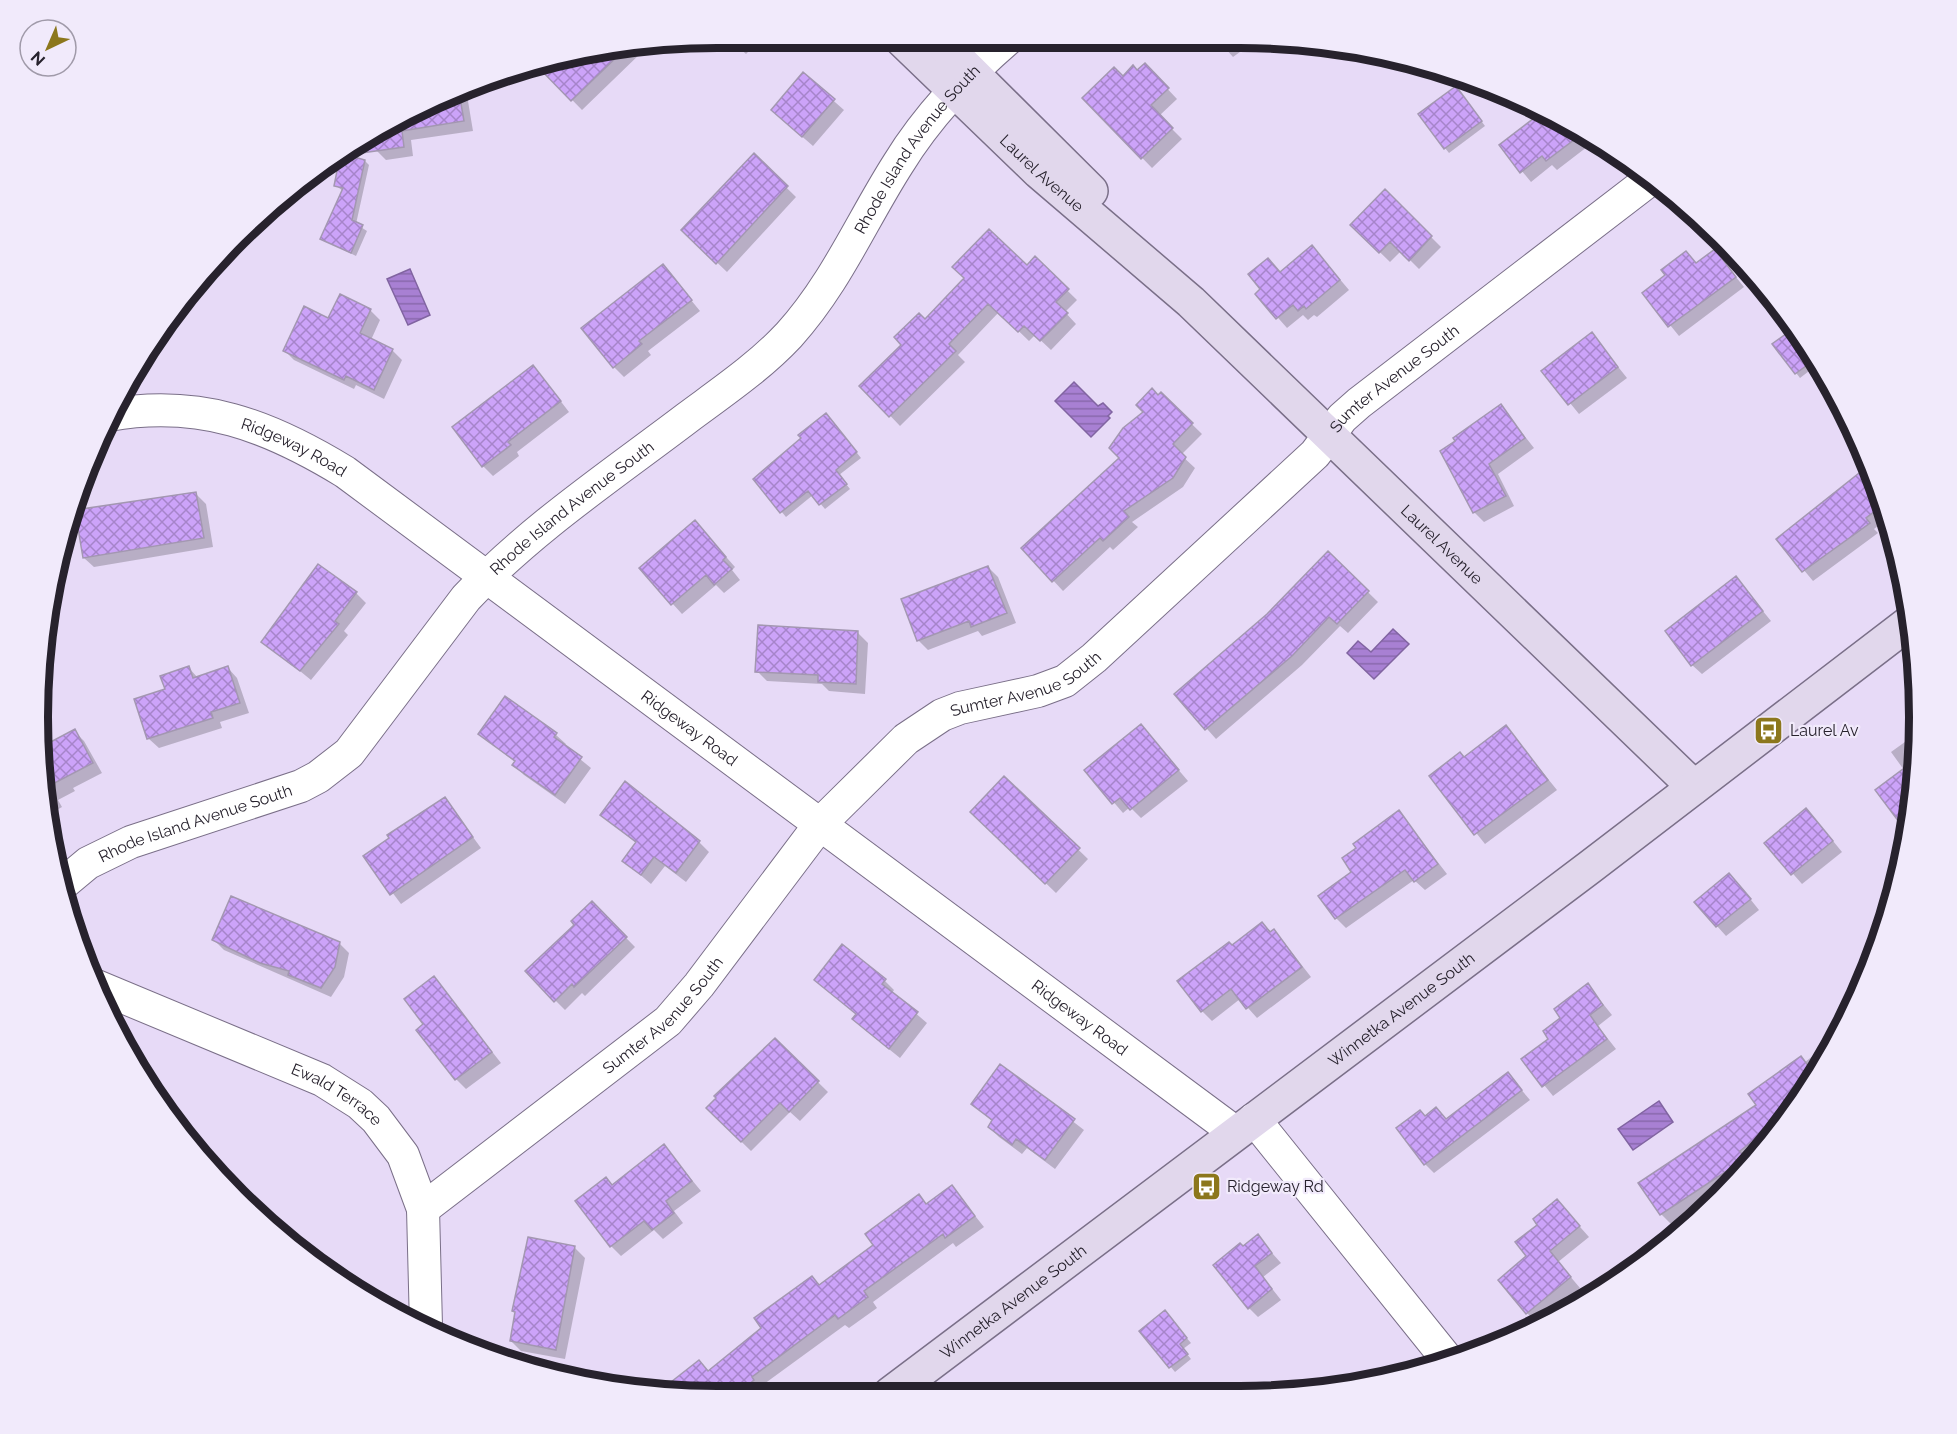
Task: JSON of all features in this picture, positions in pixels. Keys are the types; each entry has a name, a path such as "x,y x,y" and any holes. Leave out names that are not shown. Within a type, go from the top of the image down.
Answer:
{"street":[{"name":"Laurel Avenue","path":"915,48 964,82 1100,199 1191,302 1694,787"},
{"name":"Laurel Avenue","path":"943,48 964,82"},
{"name":"Rhode Island Avenue South","path":"68,879 88,863 131,842 301,786 334,765 365,734 460,607 486,577 540,530 741,378 787,336 835,275 900,160 964,82 999,48"},
{"name":"Sumter Avenue South","path":"423,1209 668,1021 699,985 821,823 906,739 942,715 979,702 1053,686 1071,676 1315,454 1328,435 1359,403 1644,184"},
{"name":"Ridgeway Road","path":"121,414 160,410 194,411 227,416 285,438 345,472 821,823 1245,1126 1442,1354"},
{"name":"Winnetka Avenue South","path":"901,1386 1902,627"},
{"name":"Ewald Terrace","path":"107,990 322,1080 341,1091 376,1119 390,1134 411,1174 423,1209 426,1319"}],"shaded area":[{"path":"410,269 430,315 408,325 387,279"},
{"path":"1074,382 1098,406 1103,403 1112,412 1108,416 1110,418 1091,437 1055,401"},
{"path":"1393,629 1409,644 1374,679 1347,653 1358,641 1371,652"},
{"path":"1659,1101 1673,1122 1633,1150 1618,1129"}],"building":[{"path":"618,56 571,101 542,72"},
{"path":"1145,63 1169,88 1151,105 1173,128 1141,159 1082,98 1114,67 1123,76 1133,65 1137,70"},
{"path":"803,72 835,99 802,137 771,110"},
{"path":"1456,86 1482,121 1444,149 1418,114"},
{"path":"460,99 464,121 402,131 404,147 357,154 421,117"},
{"path":"1536,117 1576,138 1546,161 1542,156 1520,173 1499,145"},
{"path":"754,153 788,186 716,264 681,230"},
{"path":"352,156 365,160 352,220 363,225 351,253 320,239 343,188 334,186 338,166"},
{"path":"1385,189 1432,236 1409,261 1390,242 1379,253 1350,225"},
{"path":"989,229 1027,265 1035,256 1069,289 1056,302 1068,313 1040,341 1024,326 1018,332 988,304 949,344 956,351 889,417 859,386 901,345 894,337 919,313 925,319 964,278 952,267"},
{"path":"1312,245 1340,280 1306,309 1304,306 1298,311 1293,305 1276,319 1255,294 1260,289 1248,274 1268,258 1280,272"},
{"path":"1715,249 1736,277 1668,327 1642,293 1665,275 1661,270 1686,251 1696,263"},
{"path":"663,264 692,300 639,341 642,344 613,368 581,328"},
{"path":"340,294 371,309 360,333 393,349 374,390 346,376 344,380 283,351 304,306 328,318"},
{"path":"1592,332 1618,367 1568,405 1541,371"},
{"path":"1787,333 1808,365 1795,374 1772,344"},
{"path":"533,365 561,401 508,442 511,445 482,467 452,427"},
{"path":"1152,388 1158,395 1161,392 1193,423 1173,444 1186,457 1173,478 1124,511 1129,517 1103,541 1100,538 1052,582 1021,548 1119,458 1109,448 1123,428 1143,412 1136,405"},
{"path":"1501,404 1525,438 1489,464 1506,496 1473,513 1440,451 1455,441 1453,438"},
{"path":"826,413 857,452 836,470 847,484 819,505 808,491 780,513 753,479 801,438 798,435"},
{"path":"1862,471 1876,511 1866,518 1870,523 1802,572 1776,539"},
{"path":"196,492 204,538 83,558 77,524 82,509"},
{"path":"695,520 726,557 723,560 732,569 714,585 706,575 671,605 639,568"},
{"path":"1328,551 1369,591 1337,624 1329,617 1292,656 1205,730 1174,694 1267,614"},
{"path":"318,564 357,592 335,621 339,624 300,671 261,642"},
{"path":"988,566 1007,613 971,627 969,621 917,641 901,599"},
{"path":"1736,576 1763,611 1691,666 1665,631"},
{"path":"758,625 858,631 856,684 818,682 818,675 755,672"},
{"path":"189,666 193,678 228,666 240,703 211,712 213,718 147,739 134,699 165,689 160,676"},
{"path":"505,696 557,733 554,737 582,757 555,795 512,765 515,761 478,734"},
{"path":"1141,724 1179,770 1130,810 1120,798 1112,804 1084,770"},
{"path":"1506,725 1548,780 1474,835 1429,776 1460,752 1464,757"},
{"path":"75,729 93,763 52,784 49,743"},
{"path":"1907,766 1900,821 1875,790"},
{"path":"1004,776 1080,848 1045,884 970,812"},
{"path":"625,781 700,841 676,873 654,857 641,875 622,861 636,842 600,815"},
{"path":"445,797 473,837 390,895 363,856 389,838 387,835"},
{"path":"1806,808 1833,841 1791,875 1764,843"},
{"path":"1399,810 1438,864 1414,882 1405,870 1335,919 1318,896 1351,872 1342,858 1356,848 1353,844"},
{"path":"1729,873 1751,899 1716,927 1694,902"},
{"path":"231,896 340,942 335,967 321,988 288,975 289,971 260,963 212,940"},
{"path":"592,901 627,937 574,987 572,984 554,1002 525,971 574,925 571,921"},
{"path":"1262,922 1270,932 1274,929 1302,967 1246,1009 1231,989 1201,1012 1177,981 1229,942 1232,945"},
{"path":"842,944 886,979 882,984 918,1012 889,1049 852,1019 856,1014 814,980"},
{"path":"434,976 492,1052 455,1080 416,1030 423,1024 404,999"},
{"path":"1588,983 1603,1005 1590,1015 1607,1039 1542,1087 1521,1059 1548,1039 1543,1031 1560,1018 1554,1009"},
{"path":"775,1038 819,1081 789,1112 780,1103 741,1142 706,1108 716,1098 714,1096"},
{"path":"1801,1056 1809,1067 1762,1135 1740,1151 1744,1157 1737,1164 1660,1215 1638,1183 1756,1105 1748,1094"},
{"path":"1000,1064 1075,1119 1045,1160 1016,1139 1012,1145 988,1127 992,1120 971,1104"},
{"path":"1508,1072 1522,1090 1424,1165 1396,1128 1420,1110 1425,1116 1436,1107 1446,1119"},
{"path":"664,1144 692,1181 666,1201 674,1213 652,1230 644,1221 610,1247 575,1201 606,1177 612,1185"},
{"path":"952,1185 975,1216 945,1238 943,1234 864,1291 868,1297 838,1319 835,1315 752,1377 754,1380 747,1386 668,1384 699,1360 708,1371 761,1328 754,1318 812,1276 819,1285 873,1245 865,1234 919,1194 926,1204"},
{"path":"1557,1199 1580,1226 1550,1251 1571,1277 1526,1314 1498,1280 1526,1256 1515,1242 1537,1225 1533,1219"},
{"path":"1258,1234 1272,1253 1255,1266 1272,1289 1248,1309 1213,1265 1240,1243 1243,1246"},
{"path":"528,1237 575,1246 556,1350 510,1341 515,1312 512,1311"},
{"path":"1165,1310 1187,1338 1180,1344 1188,1354 1169,1368 1139,1331"}],"place":[{"name":"Laurel Av","path":"1769,730"},
{"name":"Ridgeway Rd","path":"1206,1186"}]}
